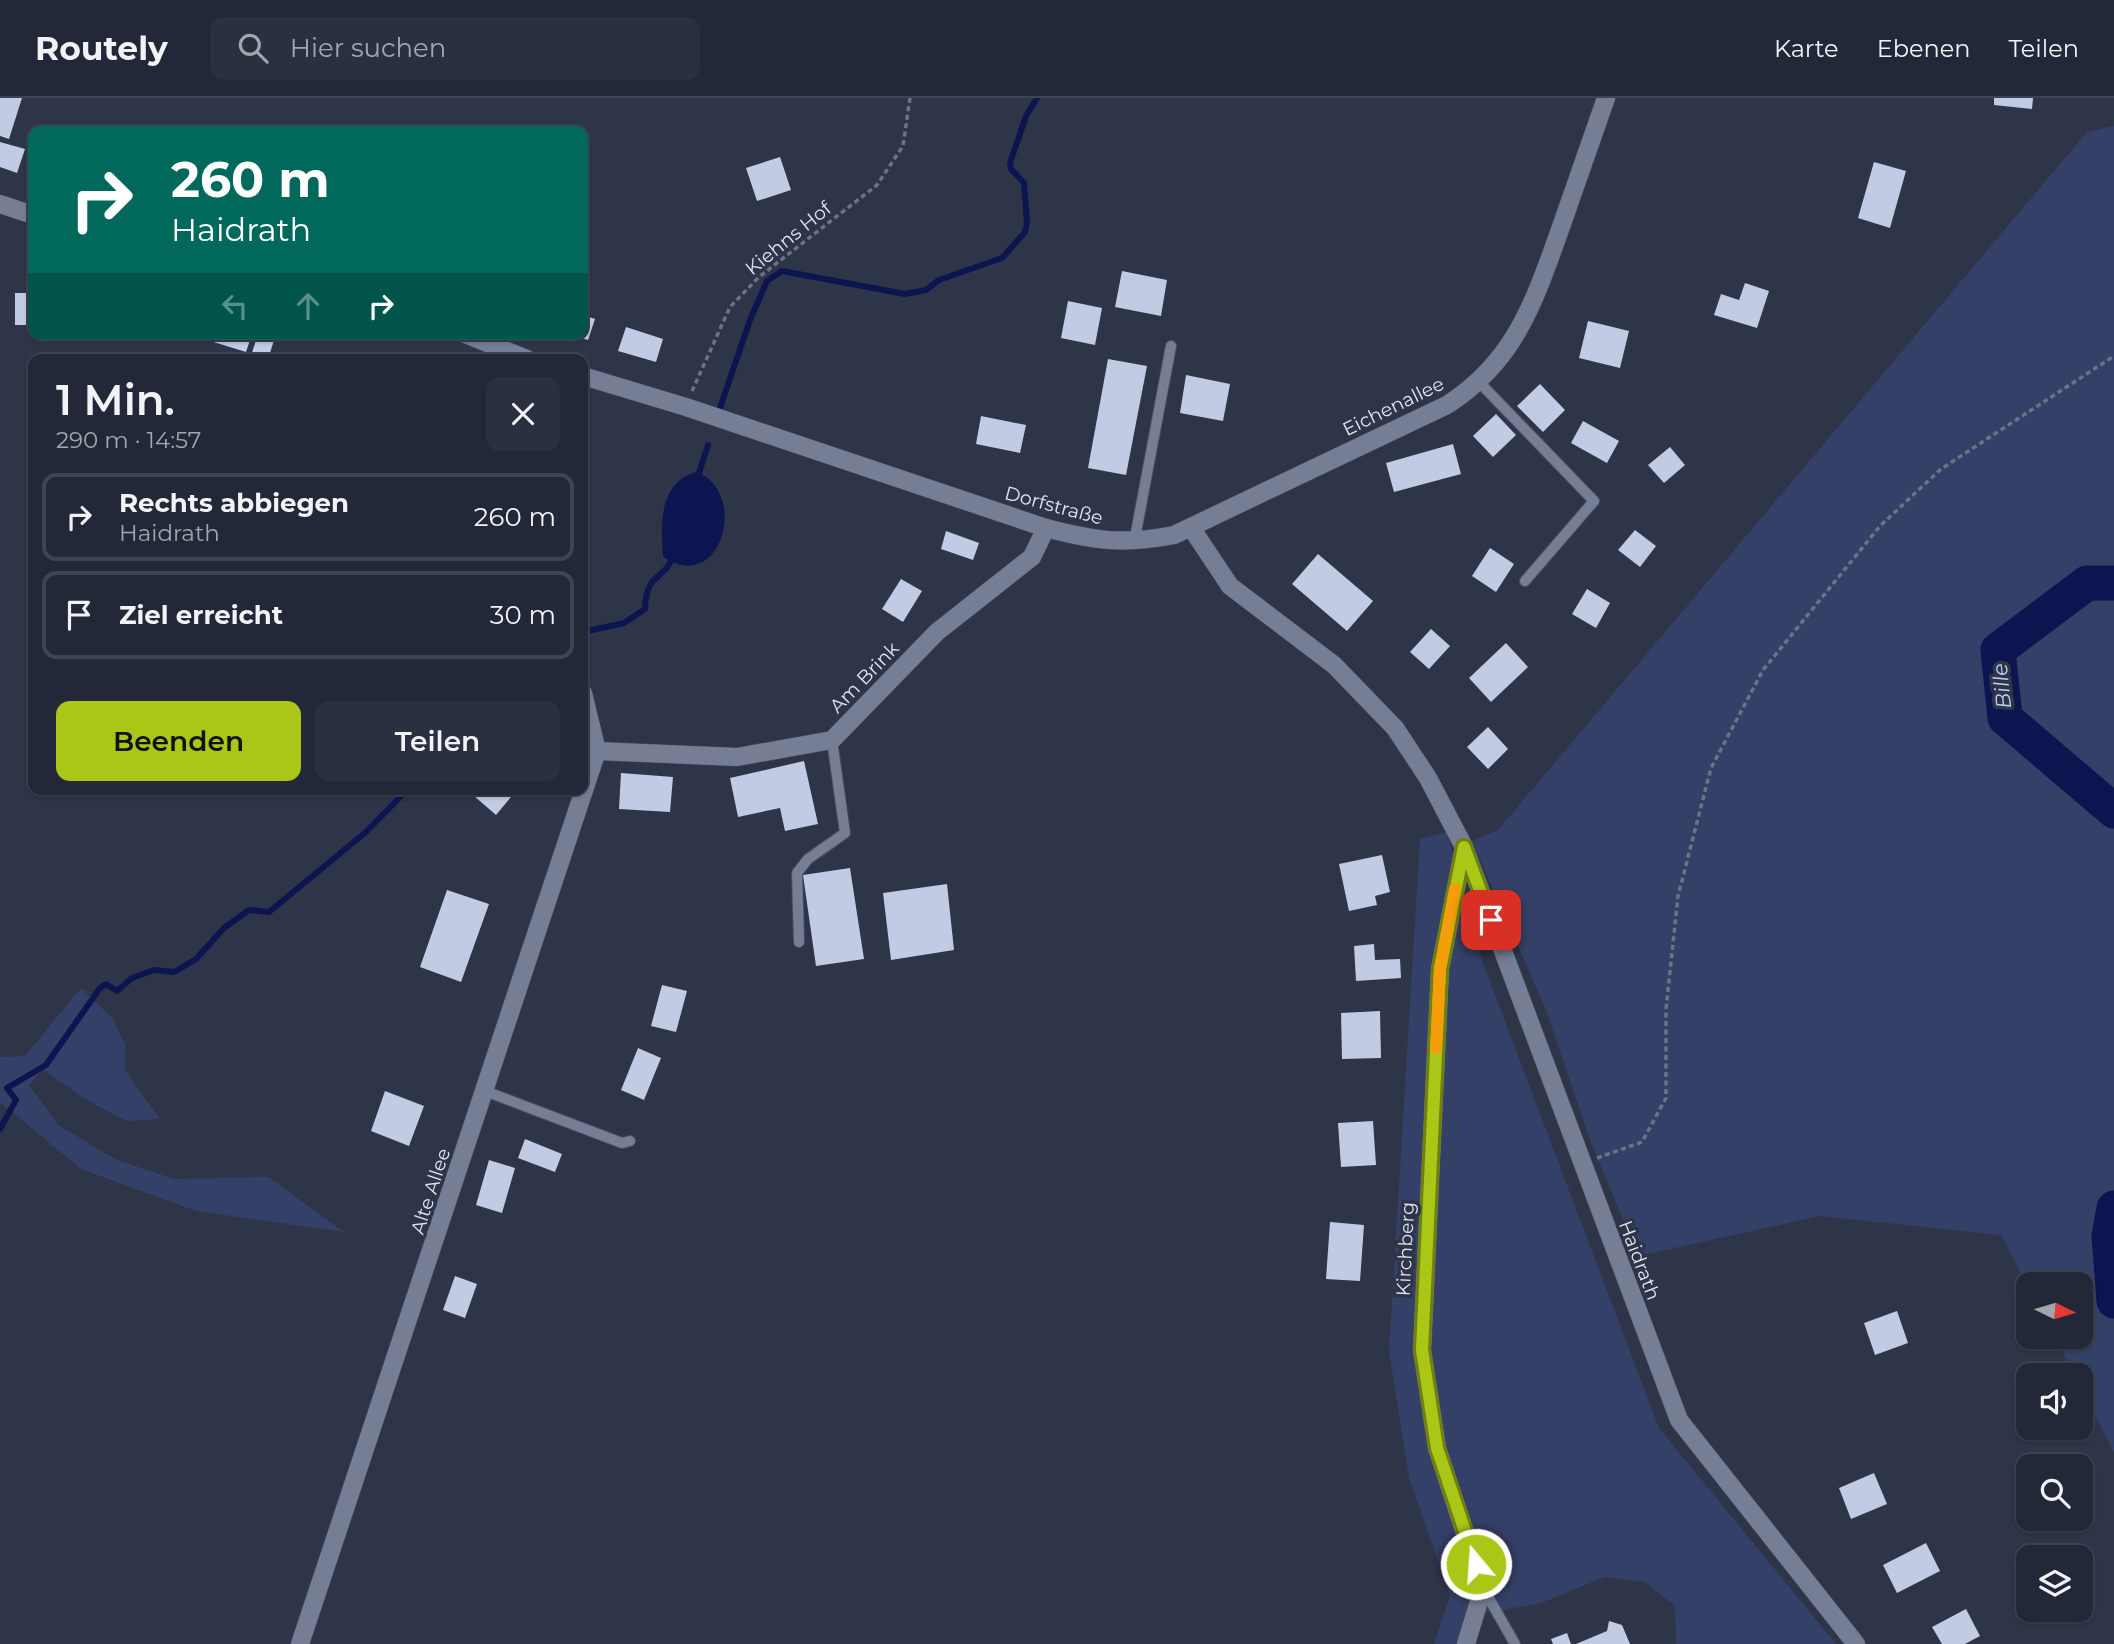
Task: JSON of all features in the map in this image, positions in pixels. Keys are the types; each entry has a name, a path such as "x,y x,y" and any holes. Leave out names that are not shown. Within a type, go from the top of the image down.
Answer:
{"street":[{"name":"Eichenallee","path":"1192,529 1447,405 1479,382 1510,347 1526,320 1606,98"},
{"path":"0,204 28,213"},
{"path":"479,340 511,354"},
{"name":"Dorfstraße","path":"588,378 686,407 1046,528 1091,540 1134,543 1192,529"},
{"name":"Am Brink","path":"597,751 737,757 832,740 937,632 1032,557 1046,528"},
{"path":"1192,529 1230,586 1334,665 1395,728 1428,778 1464,847"},
{"path":"588,714 597,751"},
{"name":"Alte Allee","path":"588,778 597,751"},
{"name":"Alte Allee","path":"300,1644 583,795"},
{"name":"Haidrath","path":"1464,847 1679,1420 1856,1644"},
{"name":"Kirchberg","path":"1464,847 1440,969 1422,1350 1437,1448 1483,1588"},
{"path":"1466,1644 1483,1588"}],"lane":[{"path":"1134,543 1171,346"},
{"path":"1479,382 1595,503 1525,581"},
{"path":"799,942 797,873 808,859 845,833 832,740"},
{"path":"485,1091 622,1143 630,1141"},
{"path":"1483,1588 1515,1644"}],"path":[{"name":"Kiehns Hof","path":"686,407 710,346 730,307 759,276 877,185 902,145 910,98"},
{"path":"1581,1164 1642,1142 1666,1098 1666,1009 1678,896 1710,768 1763,670 1880,526 1941,469 2114,356"}],"shaded area":[{"path":"2114,126 2114,1453 2093,1411 2093,1363 2069,1363 2061,1349 2093,1349 2093,1272 2021,1272 2001,1235 1820,1216 1638,1256 1589,1137 1546,1010 1472,841 1498,830 2087,132"},
{"path":"696,472 712,482 722,498 725,517 722,536 714,552 701,563 684,565 663,557 664,507 675,485"},
{"path":"1447,832 1475,942 1659,1428 1836,1644 1676,1644 1675,1606 1645,1582 1605,1577 1541,1603 1485,1613 1475,1644 1434,1644 1450,1595 1409,1478 1389,1351 1420,839"},
{"path":"81,988 113,1019 125,1044 125,1070 160,1119 126,1121 83,1098 43,1069 29,1085 58,1125 117,1160 174,1179 268,1177 344,1232 196,1211 81,1169 0,1102 0,1057 25,1056"}],"building":[{"path":"0,98 22,98 9,139 0,136"},
{"path":"1994,98 2033,98 2032,109 1994,105"},
{"path":"0,142 25,149 17,173 0,167"},
{"path":"780,157 791,190 757,201 746,168"},
{"path":"1874,162 1906,171 1890,228 1858,218"},
{"path":"1122,271 1167,280 1161,316 1115,307"},
{"path":"1745,283 1769,291 1757,328 1714,315 1721,294 1739,300"},
{"path":"15,293 28,293 28,325 15,325"},
{"path":"1068,301 1102,308 1095,345 1061,338"},
{"path":"588,317 595,319 588,340"},
{"path":"1588,321 1629,331 1620,368 1579,358"},
{"path":"626,327 663,339 656,362 618,351"},
{"path":"207,340 250,340 246,352"},
{"path":"256,340 274,340 270,354 252,354"},
{"path":"1108,359 1147,366 1126,475 1088,468"},
{"path":"1186,375 1230,384 1223,421 1180,413"},
{"path":"1540,384 1565,410 1543,432 1517,406"},
{"path":"1496,414 1516,435 1493,457 1473,436"},
{"path":"981,416 1026,425 1020,453 976,444"},
{"path":"1583,421 1619,441 1607,463 1571,443"},
{"path":"1453,444 1461,474 1394,492 1386,463"},
{"path":"1670,447 1685,465 1664,483 1648,465"},
{"path":"1635,530 1656,546 1640,567 1618,550"},
{"path":"946,531 979,543 973,560 941,549"},
{"path":"1490,548 1514,564 1496,592 1472,576"},
{"path":"1318,554 1373,601 1347,631 1292,584"},
{"path":"901,579 922,591 903,622 882,609"},
{"path":"1587,589 1610,603 1596,628 1572,614"},
{"path":"1431,629 1450,646 1429,669 1410,652"},
{"path":"1506,643 1528,667 1491,702 1469,678"},
{"path":"1488,727 1508,749 1488,769 1467,747"},
{"path":"804,761 818,824 785,831 780,808 738,817 730,778"},
{"path":"621,773 673,777 670,812 619,809"},
{"path":"473,795 513,795 496,815"},
{"path":"1382,855 1390,892 1375,896 1377,905 1349,911 1339,864"},
{"path":"850,868 864,959 816,966 803,875"},
{"path":"947,884 954,950 891,960 883,893"},
{"path":"447,890 489,904 461,982 420,967"},
{"path":"1374,944 1375,960 1400,959 1401,978 1356,981 1354,946"},
{"path":"662,985 687,991 676,1032 651,1026"},
{"path":"1380,1011 1381,1058 1342,1059 1341,1013"},
{"path":"638,1048 661,1058 644,1100 621,1090"},
{"path":"385,1091 424,1106 409,1146 371,1131"},
{"path":"1373,1121 1376,1165 1341,1167 1338,1123"},
{"path":"525,1139 562,1154 555,1172 518,1158"},
{"path":"489,1160 515,1168 502,1213 476,1205"},
{"path":"1330,1222 1364,1225 1360,1281 1326,1279"},
{"path":"455,1276 477,1284 465,1318 443,1310"},
{"path":"1897,1311 1908,1343 1875,1355 1864,1323"},
{"path":"1874,1473 1887,1504 1851,1519 1839,1488"},
{"path":"1926,1543 1940,1571 1897,1593 1883,1565"},
{"path":"1966,1609 1980,1636 1965,1644 1942,1644 1932,1627"},
{"path":"1609,1621 1622,1625 1630,1644 1576,1644 1607,1631"},
{"path":"1567,1633 1571,1644 1553,1644 1551,1639"}],"waterway":[{"path":"720,408 750,320 767,281 782,271 905,294 926,290 939,280 1002,258 1025,232 1027,223 1024,183 1011,169 1010,163 1026,116 1037,98"},
{"path":"697,479 708,445"},
{"path":"588,631 624,623 645,609 652,582 670,564 673,556"},
{"name":"Bille","path":"2114,583 2087,583 1998,650 2005,718 2114,811"},
{"path":"0,1129 16,1100 7,1088 46,1065 100,988 106,984 117,991 132,978 154,970 174,972 196,959 224,928 249,910 269,912 366,832 402,795"},
{"name":"Bille","path":"2114,1208 2109,1236 2114,1301"}],"slow traffic":[{"path":"1436,1048 1440,969 1455,889"}],"route":[{"path":"1476,1564 1437,1448 1422,1350 1440,969 1464,847 1491,920"}]}
